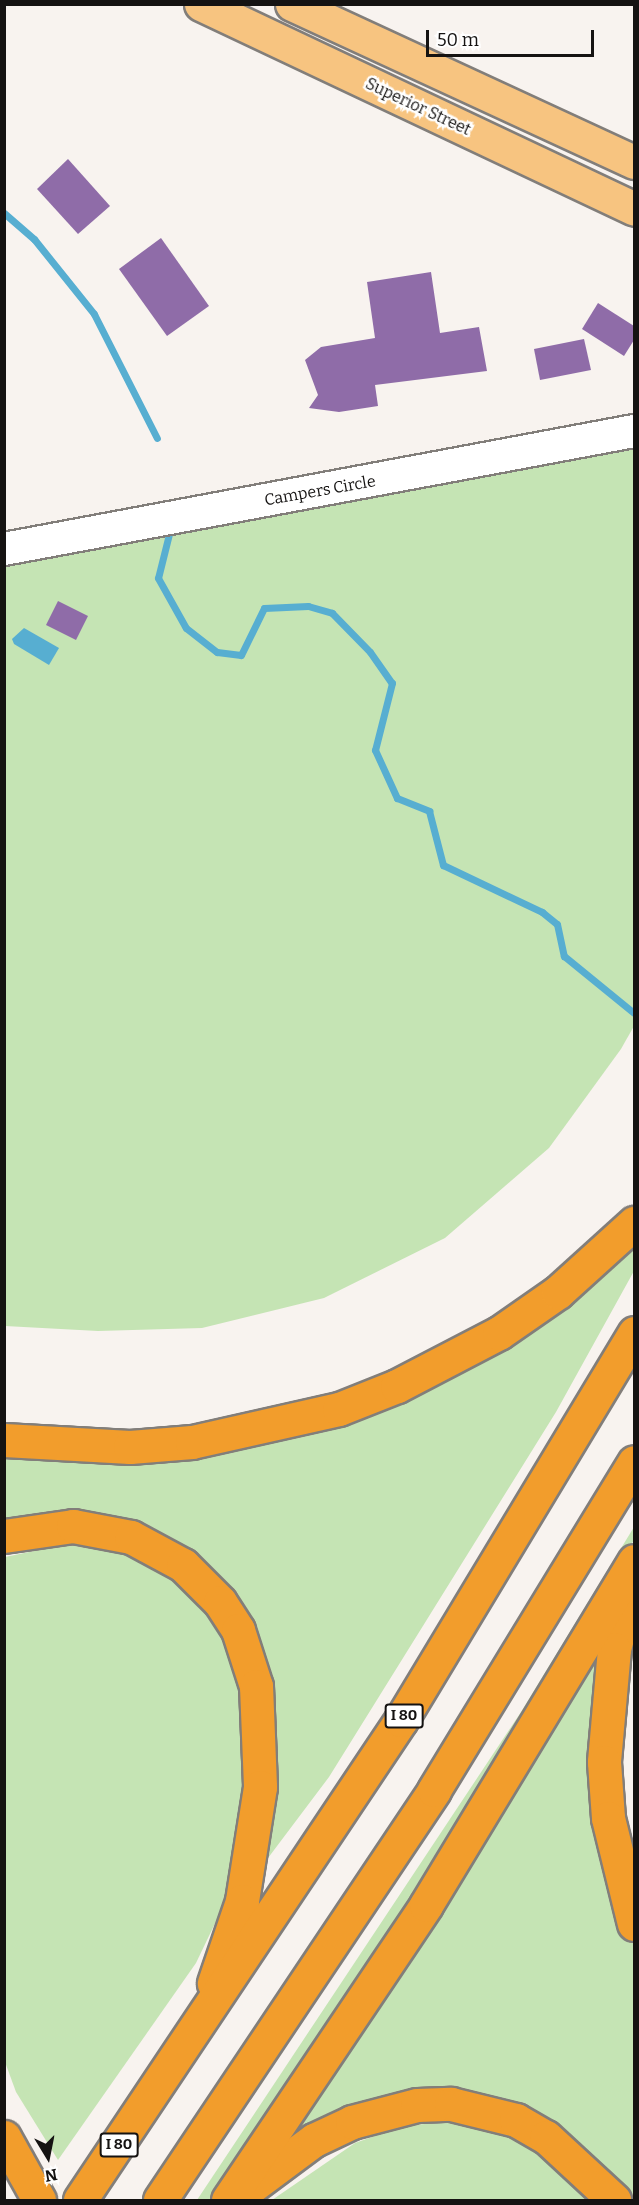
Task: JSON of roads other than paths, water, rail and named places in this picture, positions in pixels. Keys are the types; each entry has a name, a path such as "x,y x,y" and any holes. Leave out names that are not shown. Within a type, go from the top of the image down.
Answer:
{"highway":[{"path":"4,1440 130,1447 192,1442 339,1409 397,1386 499,1333 558,1292 634,1223"},
{"name":"I 80","path":"80,2200 157,2090 401,1720 634,1333"},
{"path":"160,2200 434,1790 634,1462"},
{"path":"4,1536 73,1526 105,1530 155,1547 183,1564 220,1602 250,1660 261,1738 260,1787 242,1900 204,2007 157,2090"},
{"path":"228,2200 426,1905 634,1562"},
{"path":"634,1581 614,1649 604,1762 610,1828 634,1924"},
{"path":"238,2200 268,2169 352,2122 417,2106 451,2104 516,2120 546,2137 614,2200"},
{"path":"4,2137 39,2200"}],"main road":[{"name":"Superior Street","path":"201,4 634,209"},
{"path":"292,4 634,162"}],"street":[{"name":"Campers Circle","path":"4,549 634,431"}],"water":[{"path":"24,628 59,648 49,665 14,644 12,639"}],"waterway":[{"path":"4,213 34,239 94,314 157,438"},
{"path":"169,534 158,578 186,628 217,652 241,655 264,608 308,606 332,613 370,652 392,683 375,750 397,798 429,811 443,865 542,912 557,924 564,956 634,1013"}]}
